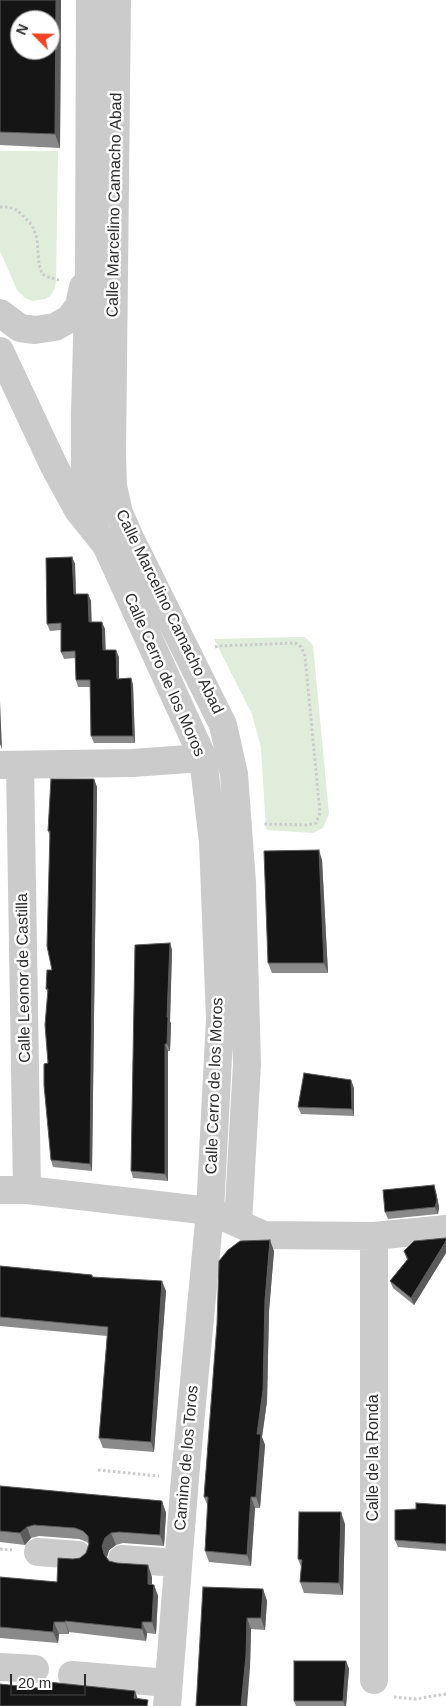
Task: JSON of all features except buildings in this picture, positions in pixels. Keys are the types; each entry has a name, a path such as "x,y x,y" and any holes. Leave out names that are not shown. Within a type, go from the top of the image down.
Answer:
{"street":[{"name":"Calle Marcelino Camacho Abad","path":"90,0 85,466 88,499 106,546"},
{"name":"Calle Marcelino Camacho Abad","path":"117,0 113,486 119,514 130,538 224,725 234,774 242,883 247,1064 238,1223"},
{"path":"0,312 20,328 35,330 55,327 69,319 79,306 87,274"},
{"name":"Calle Cerro de los Moros","path":"0,351 54,466 78,510 106,546 202,758 213,842 220,1019 210,1211"},
{"path":"10,765 132,763 202,758"},
{"name":"Calle Leonor de Castilla","path":"10,765 27,1190"},
{"path":"0,1190 27,1190 210,1211 264,1235 374,1236 446,1229"},
{"name":"Camino de los Toros","path":"167,1694 210,1211"},
{"name":"Calle de la Ronda","path":"374,1236 380,1688"},
{"path":"38,1552 78,1555"},
{"path":"122,1559 178,1563"},
{"path":"0,1666 35,1670"},
{"path":"72,1675 167,1694"}],"path":[{"path":"0,207 17,210 32,225 37,238 39,264 42,274 54,279 87,274"},
{"path":"190,656 219,646 295,643 301,646 305,656 320,813 316,823 307,825 238,822"},
{"path":"98,1470 185,1478"},
{"path":"380,1688 415,1699 446,1694"}],"green space":[{"path":"0,151 58,151 56,282 50,296 45,299 33,301 25,298 17,290 0,251"},
{"path":"305,637 313,645 329,814 323,828 313,833 266,830 261,748 252,714 214,639"}]}
